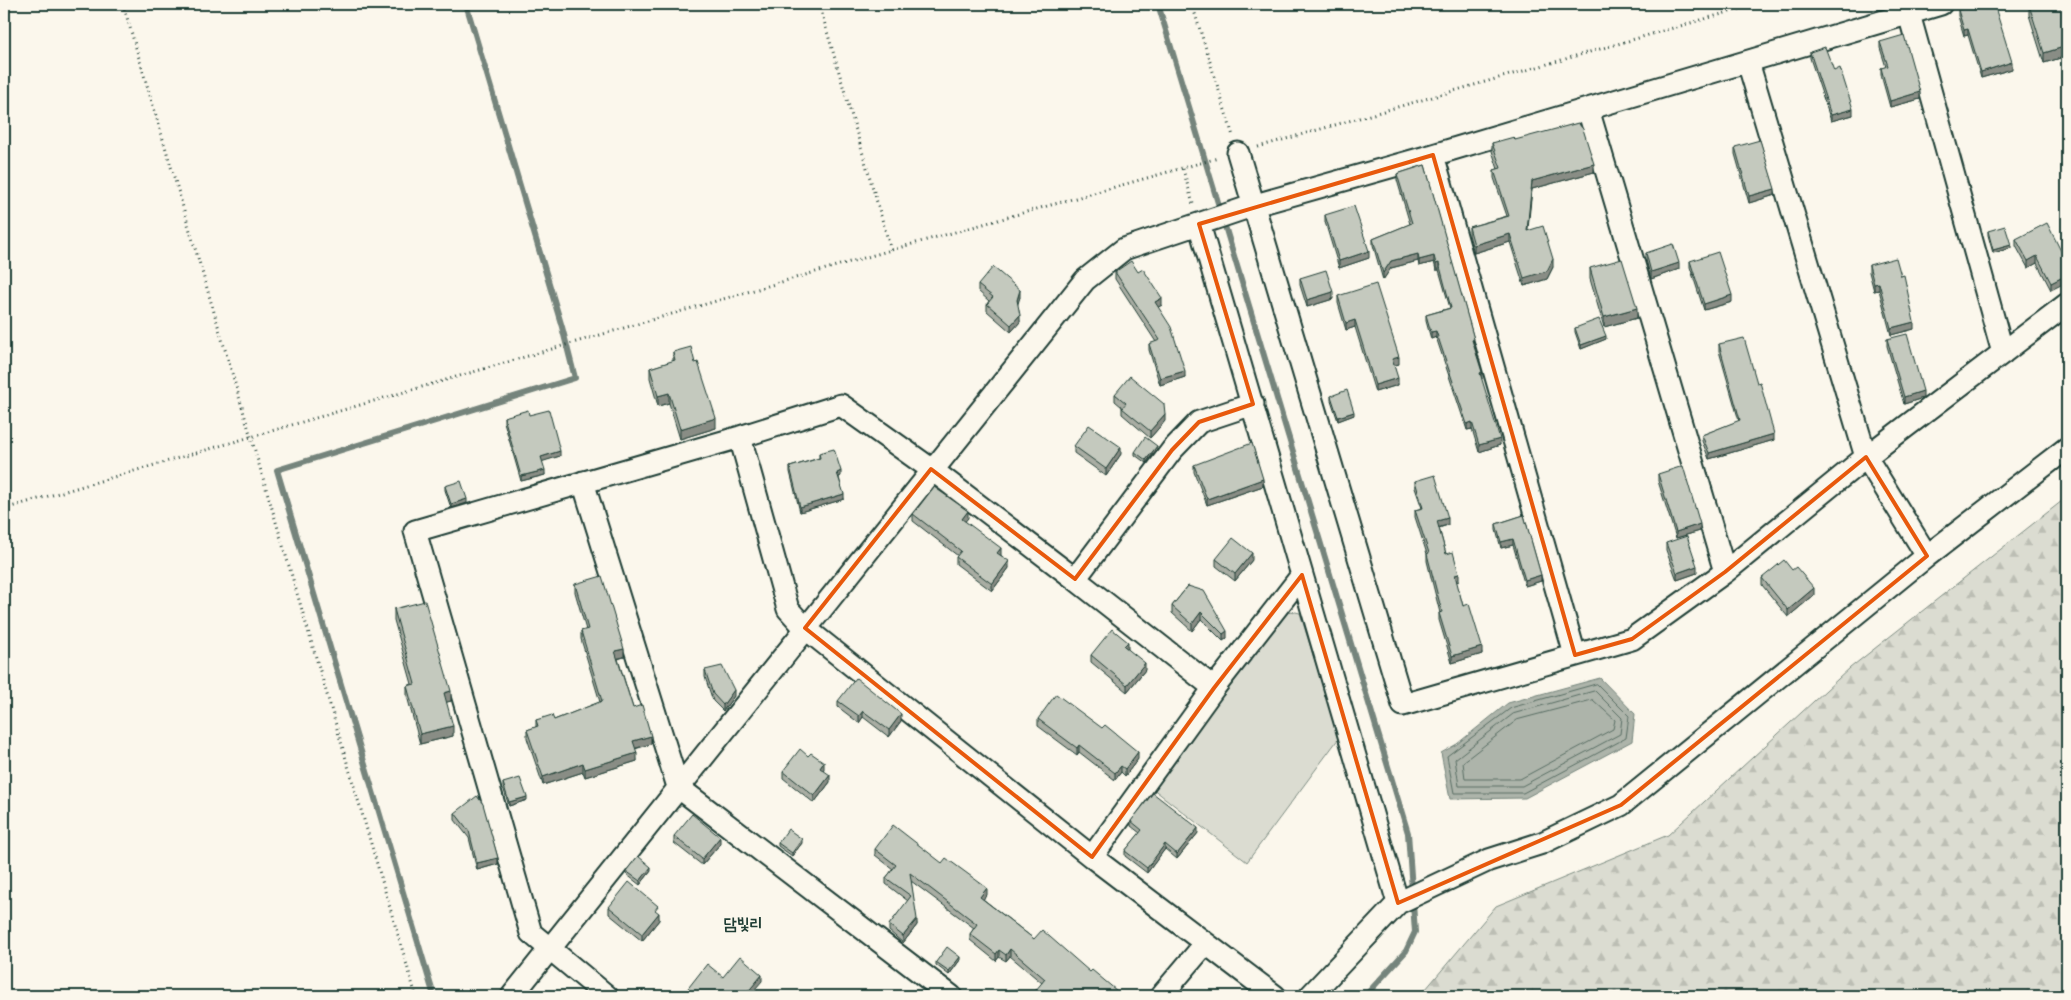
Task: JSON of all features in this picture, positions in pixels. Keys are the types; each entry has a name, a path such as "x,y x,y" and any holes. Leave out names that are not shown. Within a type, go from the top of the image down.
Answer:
{"street":[{"path":"512,996 931,469 1085,280 1124,249 1255,205 1433,155 1941,4"},
{"path":"1909,14 2003,353"},
{"path":"1748,62 1866,457 1927,556"},
{"path":"1588,109 1725,572"},
{"path":"1238,153 1403,705 1632,639 1725,572 1866,457 2067,304"},
{"path":"1433,155 1575,655"},
{"path":"1199,224 1398,903"},
{"path":"1075,579 1172,450 1199,422 1253,404"},
{"path":"608,996 532,933 415,531 740,437 841,405 931,469 1214,688"},
{"path":"740,437 788,609 805,628 1092,857 1275,996"},
{"path":"1310,996 1398,903 1438,886 1489,860 1542,843 1621,805 1927,556 2067,448"},
{"path":"583,482 678,787 951,996"},
{"path":"1092,857 1214,688 1302,575"},
{"path":"1161,996 1205,944"}],"path":[{"path":"123,4 232,377 253,438 416,996"},
{"path":"818,4 891,250"},
{"path":"1192,4 1238,153"},
{"path":"4,509 253,438 891,250 1183,169 1756,4"},
{"path":"1183,169 1199,224"}],"highlighted area":[{"path":"1433,155 1575,655 1632,639 1725,572 1866,457 1927,556 1621,805 1398,903 1302,575 1214,688 1092,857 805,628 931,469 1075,579 1172,450 1199,422 1253,404 1199,224"}],"green space":[{"path":"2067,497 2067,996 1420,996 1496,906 1668,835 1850,668"},
{"path":"1286,610 1300,613 1339,738 1247,862 1152,788"}],"water":[{"path":"1600,678 1635,714 1632,741 1525,798 1450,799 1441,753 1457,744 1508,703"}],"building":[{"path":"1978,4 1994,4 2012,62 1981,72 1968,29 1964,30 1958,10"},
{"path":"2065,4 2067,11 2067,46 2044,53 2029,5"},
{"path":"1904,35 1920,92 1890,101 1881,68 1888,66 1880,42"},
{"path":"1825,47 1834,71 1840,68 1853,109 1831,115 1810,52"},
{"path":"1578,123 1583,129 1594,164 1532,181 1527,231 1543,226 1553,259 1547,271 1524,278 1510,234 1474,245 1469,227 1509,216 1494,170 1501,168 1492,143 1514,137 1515,140"},
{"path":"1760,140 1775,189 1749,196 1735,147"},
{"path":"1425,165 1474,339 1472,340 1482,372 1480,373 1500,439 1479,445 1472,422 1467,424 1436,331 1431,332 1426,315 1451,308 1439,263 1436,264 1434,256 1419,260 1418,254 1391,261 1383,273 1373,239 1412,223 1397,174"},
{"path":"1354,206 1369,251 1339,261 1325,215"},
{"path":"2047,223 2067,263 2067,275 2051,283 2037,256 2028,261 2016,239"},
{"path":"2005,226 2011,245 1993,250 1988,231"},
{"path":"1673,244 1679,263 1651,272 1646,253"},
{"path":"1718,252 1732,295 1704,304 1690,261"},
{"path":"1896,258 1901,276 1904,275 1914,322 1891,328 1879,283 1874,284 1869,265"},
{"path":"1622,259 1637,308 1604,317 1590,268"},
{"path":"1131,261 1138,272 1143,269 1162,298 1155,302 1171,327 1185,371 1160,378 1149,344 1160,340 1115,272"},
{"path":"993,267 1020,290 1017,300 1020,315 1011,325 987,304 993,297 978,285"},
{"path":"1326,270 1333,292 1307,300 1300,278"},
{"path":"1376,284 1399,357 1392,359 1398,378 1375,385 1355,320 1346,323 1338,296"},
{"path":"1599,319 1606,336 1581,345 1575,328"},
{"path":"1907,334 1923,391 1904,397 1887,339"},
{"path":"1744,338 1757,383 1760,382 1774,434 1709,453 1702,435 1740,420 1719,344"},
{"path":"691,347 695,363 698,362 716,418 680,429 669,393 658,396 650,368 675,360 673,352"},
{"path":"1130,376 1164,404 1165,414 1150,431 1122,408 1126,403 1115,394"},
{"path":"1347,390 1354,412 1338,417 1331,396"},
{"path":"528,410 529,415 549,410 560,451 541,457 545,470 521,476 504,417"},
{"path":"1089,425 1121,447 1106,469 1074,446"},
{"path":"1145,437 1157,446 1146,460 1135,452"},
{"path":"1252,443 1263,479 1207,499 1194,465"},
{"path":"834,449 841,471 837,473 844,494 800,507 790,467 820,458 819,453"},
{"path":"1683,466 1700,524 1676,532 1658,474"},
{"path":"1435,475 1448,518 1437,521 1446,554 1453,552 1459,574 1455,575 1463,606 1469,604 1482,647 1452,656 1439,613 1442,612 1427,554 1429,553 1415,510 1423,508 1415,481"},
{"path":"461,481 467,499 451,504 445,486"},
{"path":"934,487 968,511 962,519 1001,548 997,553 1009,561 992,584 956,557 961,551 913,514"},
{"path":"1524,515 1541,575 1525,580 1513,539 1501,542 1496,524"},
{"path":"1687,536 1697,566 1677,573 1666,543"},
{"path":"1233,538 1252,553 1235,574 1216,559"},
{"path":"1784,560 1792,570 1796,567 1814,588 1788,610 1762,578"},
{"path":"602,576 624,649 615,651 633,708 642,705 651,736 633,741 637,753 585,769 583,763 543,777 527,730 538,726 536,720 552,715 554,720 602,701 581,631 588,629 575,584"},
{"path":"1188,586 1204,591 1227,631 1223,634 1201,612 1192,624 1172,606"},
{"path":"425,601 451,691 444,693 453,726 420,734 407,686 415,684 394,609"},
{"path":"1112,629 1128,642 1124,646 1145,663 1127,685 1091,655"},
{"path":"722,666 734,690 723,705 713,694 705,670"},
{"path":"856,678 901,714 889,730 863,711 859,716 838,701"},
{"path":"1056,694 1102,728 1105,725 1138,752 1125,769 1121,766 1115,773 1079,745 1077,748 1038,719"},
{"path":"800,749 808,756 811,753 824,762 820,768 830,775 814,796 783,771"},
{"path":"520,778 527,797 509,802 503,783"},
{"path":"1153,793 1198,828 1177,854 1165,844 1147,868 1125,851 1142,830 1131,821"},
{"path":"477,796 483,804 498,858 477,863 469,831 455,813"},
{"path":"692,814 720,837 702,859 674,836"},
{"path":"893,825 942,863 946,858 987,888 980,897 1034,939 1042,930 1090,972 1092,970 1123,996 1031,996 1045,979 1010,949 1006,955 999,950 996,954 970,934 977,924 910,873 917,919 903,936 889,925 911,896 886,878 896,865 875,849"},
{"path":"788,829 802,839 792,853 778,843"},
{"path":"638,856 651,867 640,881 626,871"},
{"path":"629,882 658,906 655,910 659,913 642,934 609,907"},
{"path":"947,947 960,957 949,971 936,962"},
{"path":"740,956 762,975 746,994 748,996 712,996 707,992 704,996 682,996 707,964 723,977"}],"waterway":[{"path":"434,996 277,470 575,378 562,327 466,4"},
{"path":"1158,4 1408,833 1415,932 1406,951 1365,996"}],"district":[{"name":"담빛리","path":"743,923"}]}
